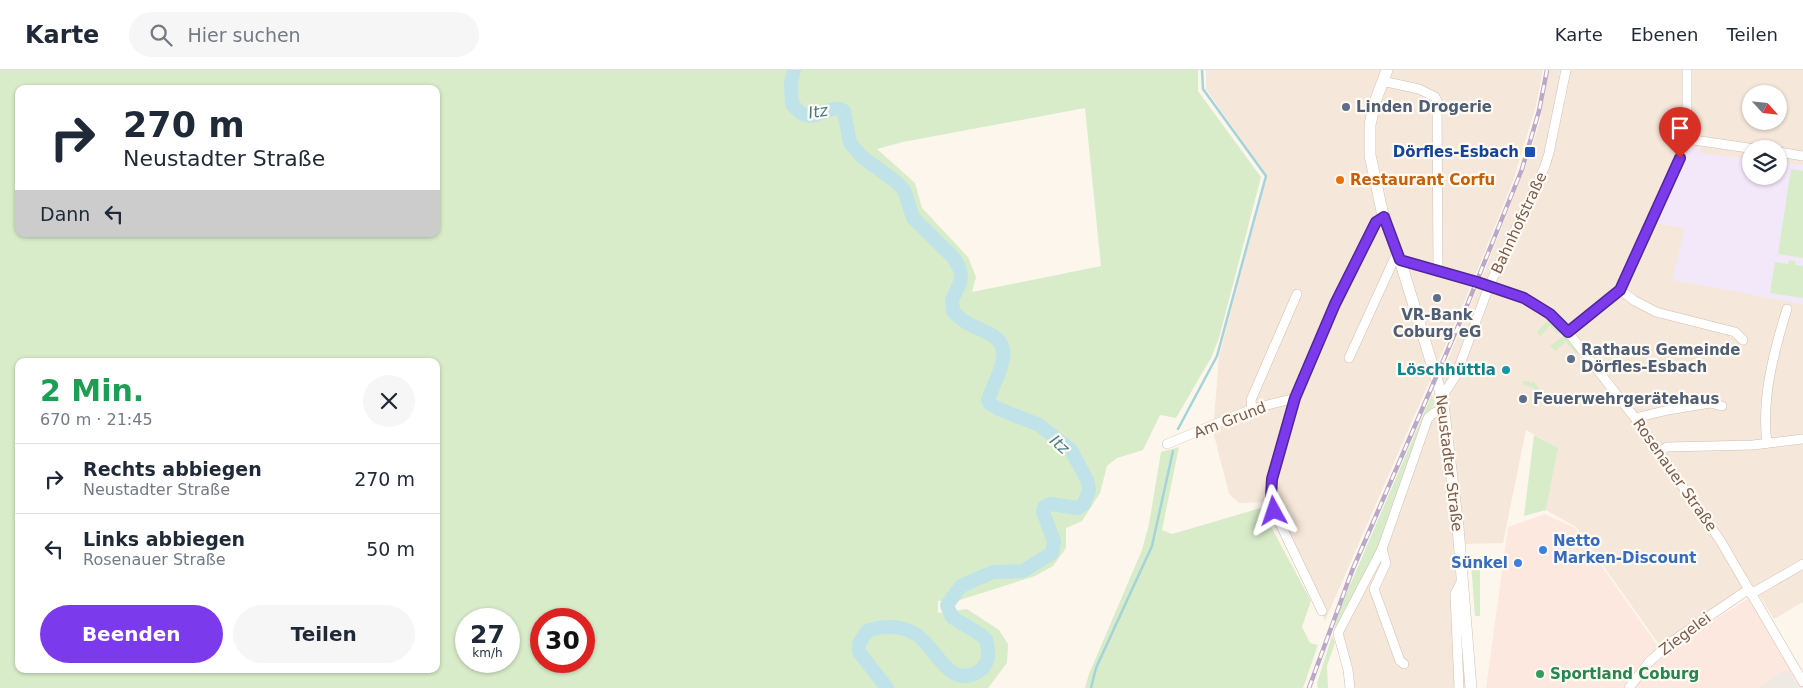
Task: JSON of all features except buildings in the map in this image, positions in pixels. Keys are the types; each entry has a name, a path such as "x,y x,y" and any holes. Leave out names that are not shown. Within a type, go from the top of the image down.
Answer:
{"street":[{"name":"Bahnhofstraße","path":"1382,549 1426,422 1443,403 1456,375 1489,286 1550,154 1566,70"},
{"path":"1568,332 1620,290 1651,225 1687,139 1687,70"},
{"path":"1384,75 1435,97 1437,102 1438,272"},
{"name":"Neustadter Straße","path":"1384,75 1370,125 1372,172 1384,217 1399,257 1443,403 1453,475 1471,688"},
{"path":"1687,139 1742,147"},
{"path":"1787,153 1803,156"},
{"path":"1322,610 1274,511 1271,497 1272,479 1295,398 1335,304 1373,226 1384,217"},
{"name":"Rosenauer Straße","path":"1399,257 1438,272 1524,298 1535,304 1568,332 1635,418 1720,540 1803,682"},
{"path":"1349,358 1399,257"},
{"path":"1620,290 1635,302 1656,312 1735,332 1743,340"},
{"path":"1252,409 1251,400 1297,294"},
{"path":"1767,443 1767,402 1771,371 1787,309"},
{"name":"Am Grund","path":"1167,444 1252,409 1295,398"},
{"path":"1635,418 1710,403 1722,406"},
{"path":"1659,452 1667,447 1767,443 1803,439"},
{"path":"1350,688 1348,670 1338,633 1382,549"},
{"path":"1382,549 1386,563 1374,589 1400,661 1404,664"},
{"name":"Ziegelei","path":"1629,688 1649,662 1680,635 1750,592 1803,564"},
{"path":"1459,688 1454,594 1462,580"}],"shaded area":[{"path":"1206,70 1543,70 1536,106 1513,181 1471,286 1325,621 1263,502 1239,503 1229,494 1213,431 1219,356 1267,176 1206,89"},
{"path":"1548,70 1803,70 1803,602 1774,619 1751,583 1660,646 1576,527 1546,510 1558,448 1526,430 1503,543 1465,544 1471,688 1354,688 1343,644 1334,633 1481,280 1527,162 1540,121"},
{"path":"1700,146 1699,153 1742,158 1742,185 1787,185 1787,163 1803,165 1803,304 1672,280 1685,228 1656,223 1690,148"},
{"path":"1545,514 1575,528 1662,652 1751,597 1803,672 1803,688 1486,688 1508,527"},
{"path":"1787,669 1800,688 1757,688"}],"green space":[{"path":"0,70 1198,70 1198,91 1261,177 1219,338 1211,358 1176,418 1160,415 1143,450 1117,458 1107,466 1100,493 1082,521 1066,528 1066,548 1053,566 1035,576 960,600 938,601 938,613 967,609 999,630 1008,644 1007,663 988,688 0,688","holes":["1085,108 1101,266 972,292 976,277 968,257 922,208 915,183 877,149 903,142"]},
{"path":"1791,169 1803,171 1803,258 1778,254"},
{"path":"1789,260 1796,261 1795,265 1803,266 1803,298 1770,293 1775,262 1788,264"},
{"path":"1548,320 1562,331 1558,334 1550,326 1540,337 1537,332"},
{"path":"1565,335 1579,352 1576,354 1566,342 1555,351 1550,346"},
{"path":"1523,381 1531,383 1533,381 1542,392 1539,394 1548,403 1545,405 1541,402 1535,408 1532,407 1537,394 1533,392 1534,388 1522,384"},
{"path":"1432,394 1434,404 1424,420 1380,547 1338,629 1333,625"},
{"path":"1534,435 1558,448 1546,510 1524,516"},
{"path":"1179,447 1162,530 1172,534 1261,508 1311,601 1302,627 1310,643 1318,645 1303,688 1085,688 1089,674 1142,550 1149,524 1161,452"},
{"path":"1471,563 1480,565 1480,616 1475,616"},
{"path":"1332,636 1335,643 1327,666 1328,688 1318,688 1317,683"}],"waterway":[{"name":"Itz","path":"794,70 791,83 792,104 800,112 812,116 834,109 844,111 850,143 862,157 895,181 904,190 913,218 954,258 961,275 960,283 952,300 953,311 964,321 996,338 1001,345 1003,353 1000,371 988,400 990,404 1039,425 1071,450 1088,482 1089,490 1084,504 1078,508 1050,504 1044,507 1043,512 1054,541 1052,553 1023,571 993,572 961,586 947,605 952,617 986,639 988,658 982,669 966,676 957,674 941,662 920,637 912,632 895,627 878,628 867,631 859,644 859,652 887,688"},
{"path":"1178,429 1217,356 1266,176 1203,89 1202,70"},
{"path":"1091,688 1096,668 1152,546 1173,451"}],"railway":[{"path":"1309,688 1352,571 1466,308 1522,169 1539,111 1547,70"}],"place":[{"name":"Linden Drogerie","path":"1346,107"},
{"name":"Dörfles-Esbach","path":"1530,152"},
{"name":"Restaurant Corfu","path":"1340,180"},
{"name":"VR-Bank Coburg eG","path":"1437,298"},
{"name":"Rathaus Gemeinde Dörfles-Esbach","path":"1571,359"},
{"name":"Löschhüttla","path":"1506,370"},
{"name":"Feuerwehrgerätehaus","path":"1523,399"},
{"name":"Netto Marken-Discount","path":"1543,550"},
{"name":"Sünkel","path":"1518,563"},
{"name":"Sportland Coburg","path":"1540,674"}],"route":[{"path":"1274,511 1271,497 1272,479 1295,398 1335,304 1376,222 1384,217 1400,260 1477,282 1524,298 1550,314 1568,332 1620,290 1680,158"}]}
